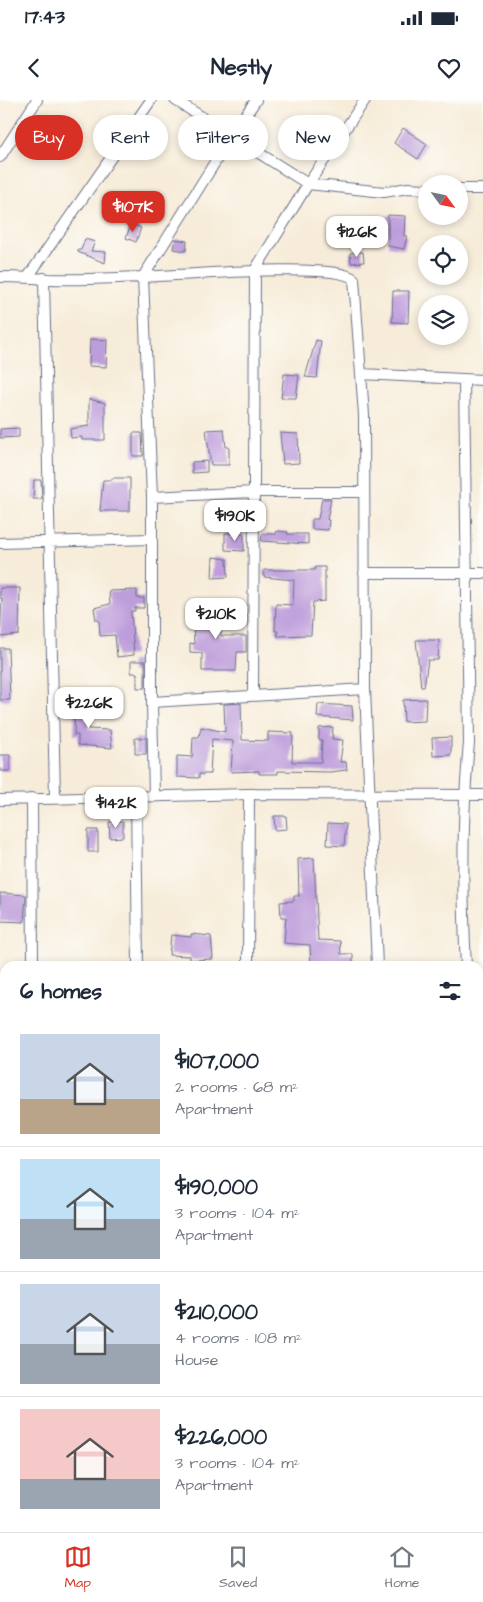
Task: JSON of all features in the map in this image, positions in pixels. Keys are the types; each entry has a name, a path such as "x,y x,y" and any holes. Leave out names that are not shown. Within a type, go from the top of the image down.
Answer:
{"street":[{"path":"0,157 37,100"},
{"path":"28,277 151,100"},
{"path":"176,100 200,115"},
{"path":"246,115 256,100"},
{"path":"253,696 255,270 308,184 365,100"},
{"path":"268,158 308,184 384,192 408,188 418,189"},
{"path":"154,796 152,497 143,277 216,160"},
{"path":"468,189 483,189"},
{"path":"0,277 143,277 255,270 328,271 350,276 354,279 364,416 366,689 377,961"},
{"path":"44,278 54,798"},
{"path":"361,374 483,380"},
{"path":"464,379 469,743 464,794 466,961"},
{"path":"152,497 254,492 364,492"},
{"path":"0,543 152,539"},
{"path":"364,573 483,573"},
{"path":"152,702 366,689"},
{"path":"0,800 249,794 370,793 483,795"},
{"path":"248,961 249,794"},
{"path":"136,796 138,961"},
{"path":"32,798 33,961"}],"building":[{"path":"403,128 427,144 418,159 394,143"},
{"path":"388,215 405,216 404,236 407,236 404,249 388,246"},
{"path":"131,224 141,228 136,242 126,238"},
{"path":"85,239 95,242 91,251 106,252 105,263 78,252 78,250 81,250"},
{"path":"175,239 187,241 186,251 173,249"},
{"path":"363,252 364,262 351,263 350,253"},
{"path":"393,291 409,291 408,323 392,322"},
{"path":"90,339 107,340 106,367 89,366"},
{"path":"316,340 321,341 317,378 305,377"},
{"path":"284,374 299,375 296,398 281,398"},
{"path":"89,399 105,403 105,440 82,440 82,437 71,438 70,429 89,426"},
{"path":"19,428 19,437 0,438 0,429"},
{"path":"224,429 226,447 229,447 229,465 211,465 206,430"},
{"path":"133,433 142,433 143,456 133,456"},
{"path":"280,433 298,434 299,463 283,464"},
{"path":"207,461 207,472 192,473 192,462"},
{"path":"112,478 130,478 130,511 100,511 103,480 112,480"},
{"path":"34,480 41,480 42,499 33,499"},
{"path":"322,499 331,499 327,520 329,520 328,530 312,529 312,519 318,519"},
{"path":"277,531 288,532 287,534 308,534 308,544 261,541 262,534 276,534"},
{"path":"225,533 244,534 244,551 225,550"},
{"path":"213,557 227,559 228,577 212,578"},
{"path":"315,567 325,567 325,601 313,602 311,635 277,636 278,631 275,631 276,604 293,605 294,580 264,577 264,570 315,570"},
{"path":"0,588 20,588 19,635 0,637 2,598 0,598"},
{"path":"137,590 137,598 144,598 144,608 135,608 135,611 131,611 134,655 117,657 115,635 100,636 99,620 96,620 94,608 110,604 109,591"},
{"path":"228,603 229,616 221,616 221,636 246,636 246,652 237,652 236,671 202,671 202,653 190,652 190,643 194,644 193,619 202,619 202,604"},
{"path":"416,640 439,640 438,660 428,660 424,687 421,687"},
{"path":"0,648 8,648 10,700 0,700"},
{"path":"131,661 145,661 145,688 137,688 137,673 131,673"},
{"path":"75,698 86,698 85,720 88,720 88,729 110,730 112,748 78,745 78,735 74,735"},
{"path":"426,699 425,721 404,722 403,700"},
{"path":"241,703 242,740 268,741 268,732 293,733 292,762 321,762 322,740 319,740 319,728 333,727 332,739 343,740 340,762 346,762 347,770 330,772 278,771 278,774 259,774 259,771 231,772 233,741 212,739 210,774 199,774 199,778 177,777 177,756 192,757 193,737 199,737 201,727 225,732 224,704"},
{"path":"318,704 352,706 353,720 317,717"},
{"path":"451,737 451,755 433,756 432,738"},
{"path":"135,738 146,738 146,754 135,754"},
{"path":"0,755 10,755 10,771 0,771"},
{"path":"274,816 286,816 287,829 275,830"},
{"path":"123,821 123,837 110,838 109,822"},
{"path":"328,823 346,824 344,846 327,845"},
{"path":"88,830 98,830 98,852 88,852"},
{"path":"314,858 318,940 340,941 341,954 353,954 353,961 311,961 310,945 284,943 286,917 281,917 280,902 294,901 294,896 299,896 298,859"},
{"path":"0,893 26,895 24,922 0,921"},
{"path":"191,934 211,936 213,959 190,960 190,956 169,955 171,935 191,937"}]}
